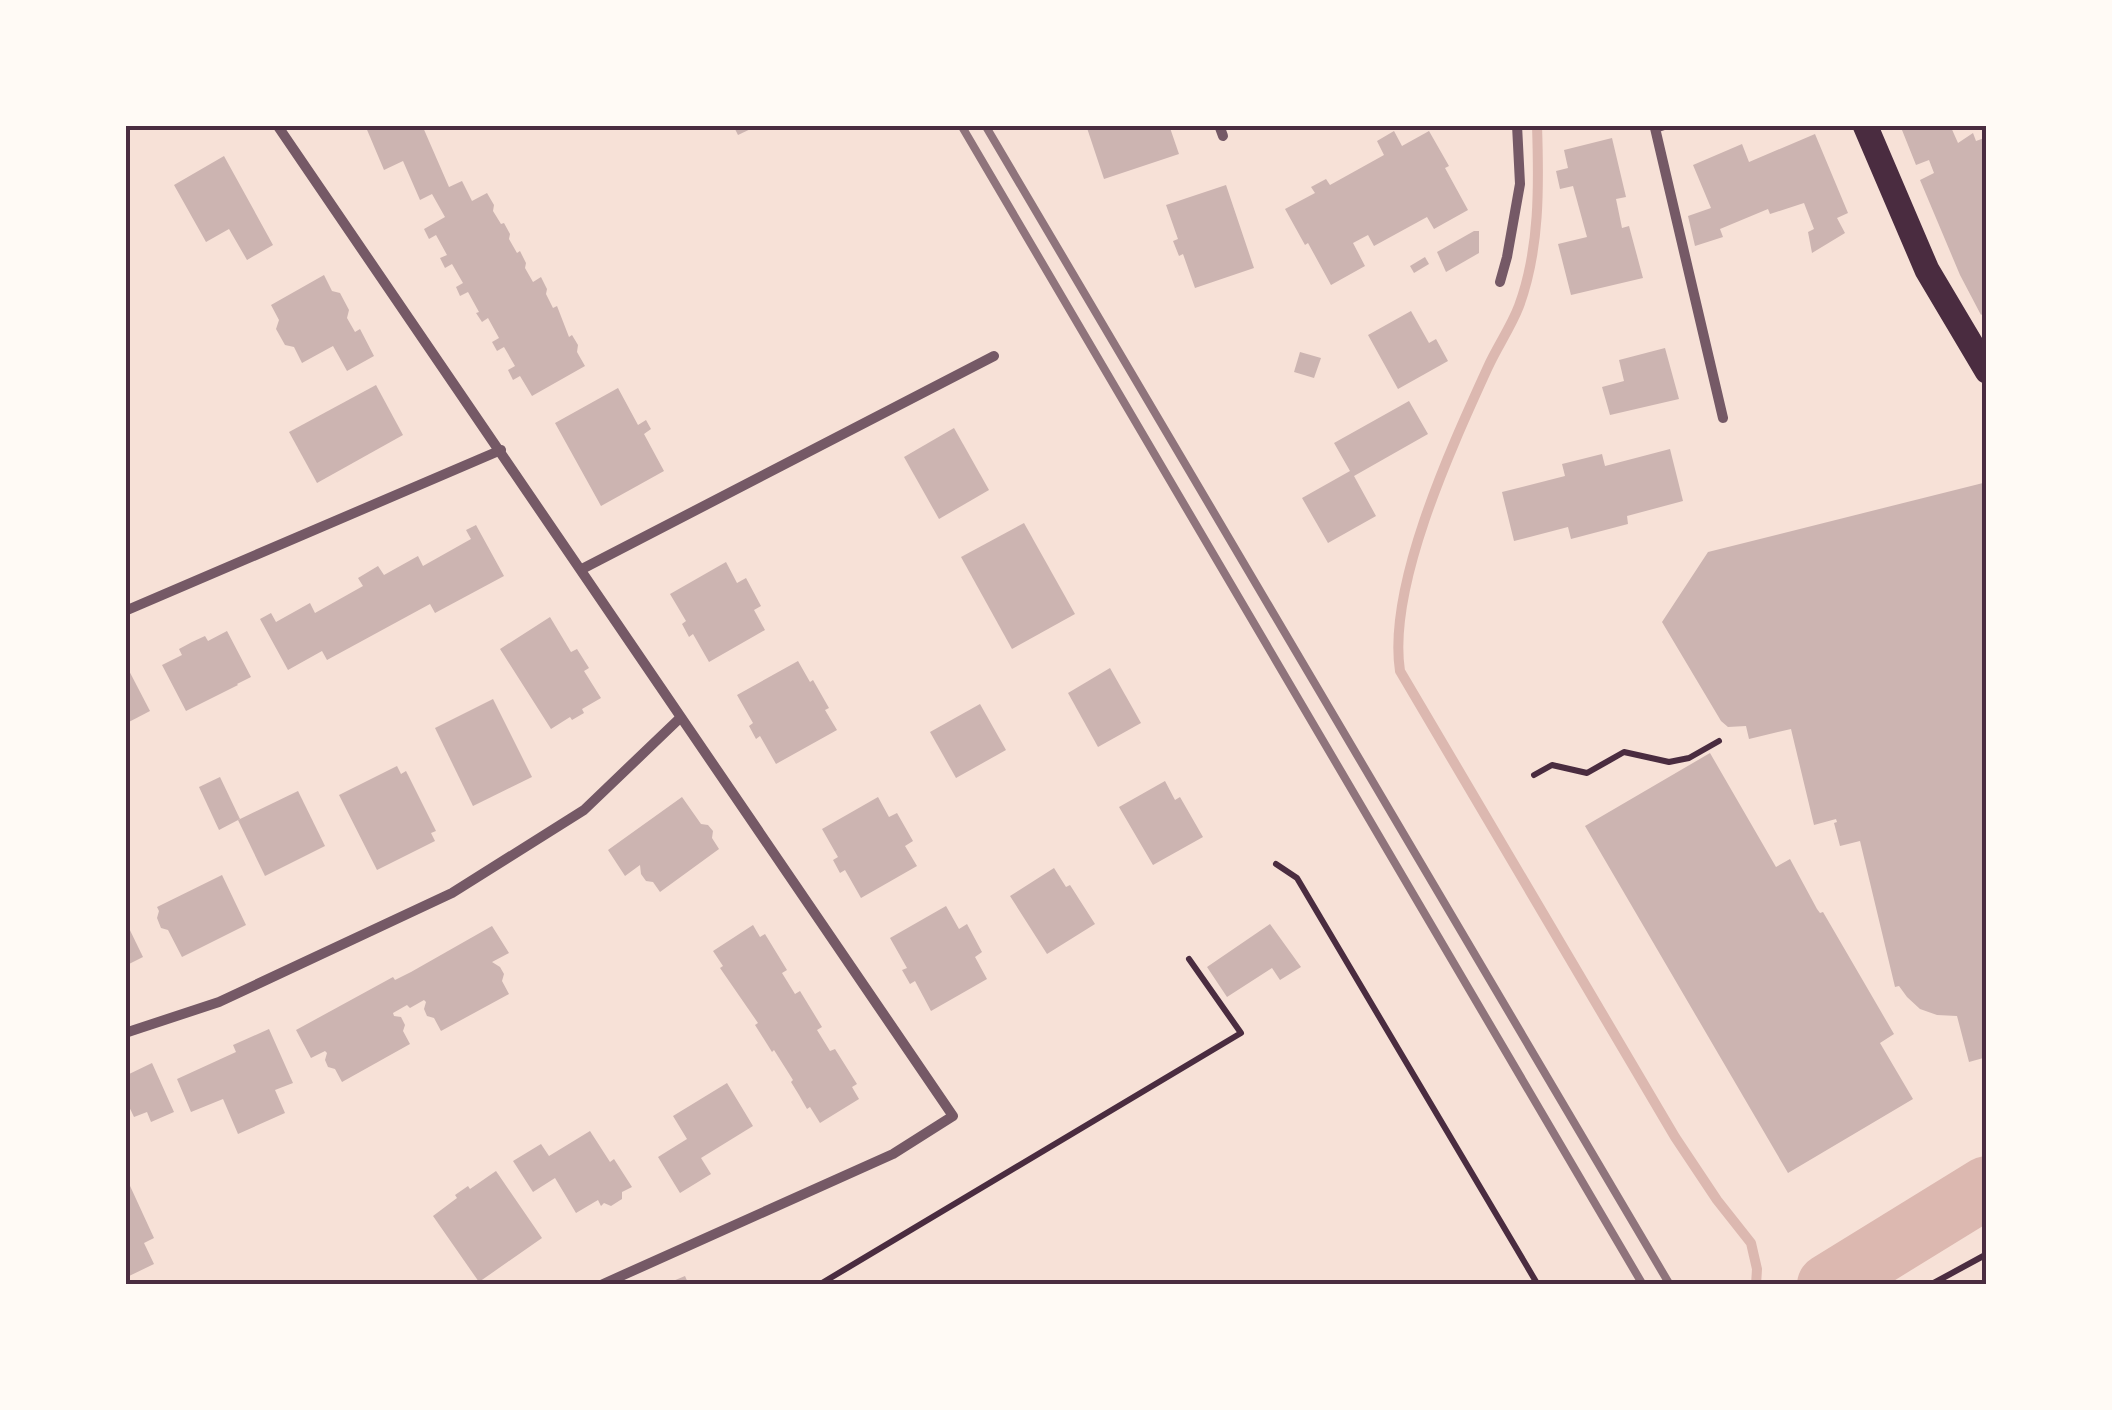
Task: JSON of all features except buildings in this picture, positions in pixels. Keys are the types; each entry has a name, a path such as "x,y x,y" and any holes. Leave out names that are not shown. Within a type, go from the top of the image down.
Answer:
{"main road":[{"path":"1866,125 1927,270 1987,372"}],"street":[{"path":"278,125 953,1116 893,1154 601,1285"},
{"path":"1500,282 1520,184 1517,125"},
{"path":"1664,125 1654,128 1723,418"},
{"path":"582,569 994,356"},
{"path":"125,611 501,450"},
{"path":"125,1033 219,1002 452,893 584,810 680,718"}],"path":[{"path":"1534,775 1552,766 1588,773 1624,752 1668,762 1689,758 1719,741"},
{"path":"1276,864 1297,878 1538,1285"},
{"path":"822,1283 1241,1033 1188,959"},
{"path":"1930,1285 1987,1254"}],"waterway":[{"path":"1537,125 1537,217 1526,284 1516,314 1457,436 1426,517 1403,599 1400,671 1675,1137 1751,1243 1756,1285"},
{"path":"1828,1285 1987,1187"}],"railway":[{"path":"961,125 1643,1285"},
{"path":"985,125 1670,1285"}]}
